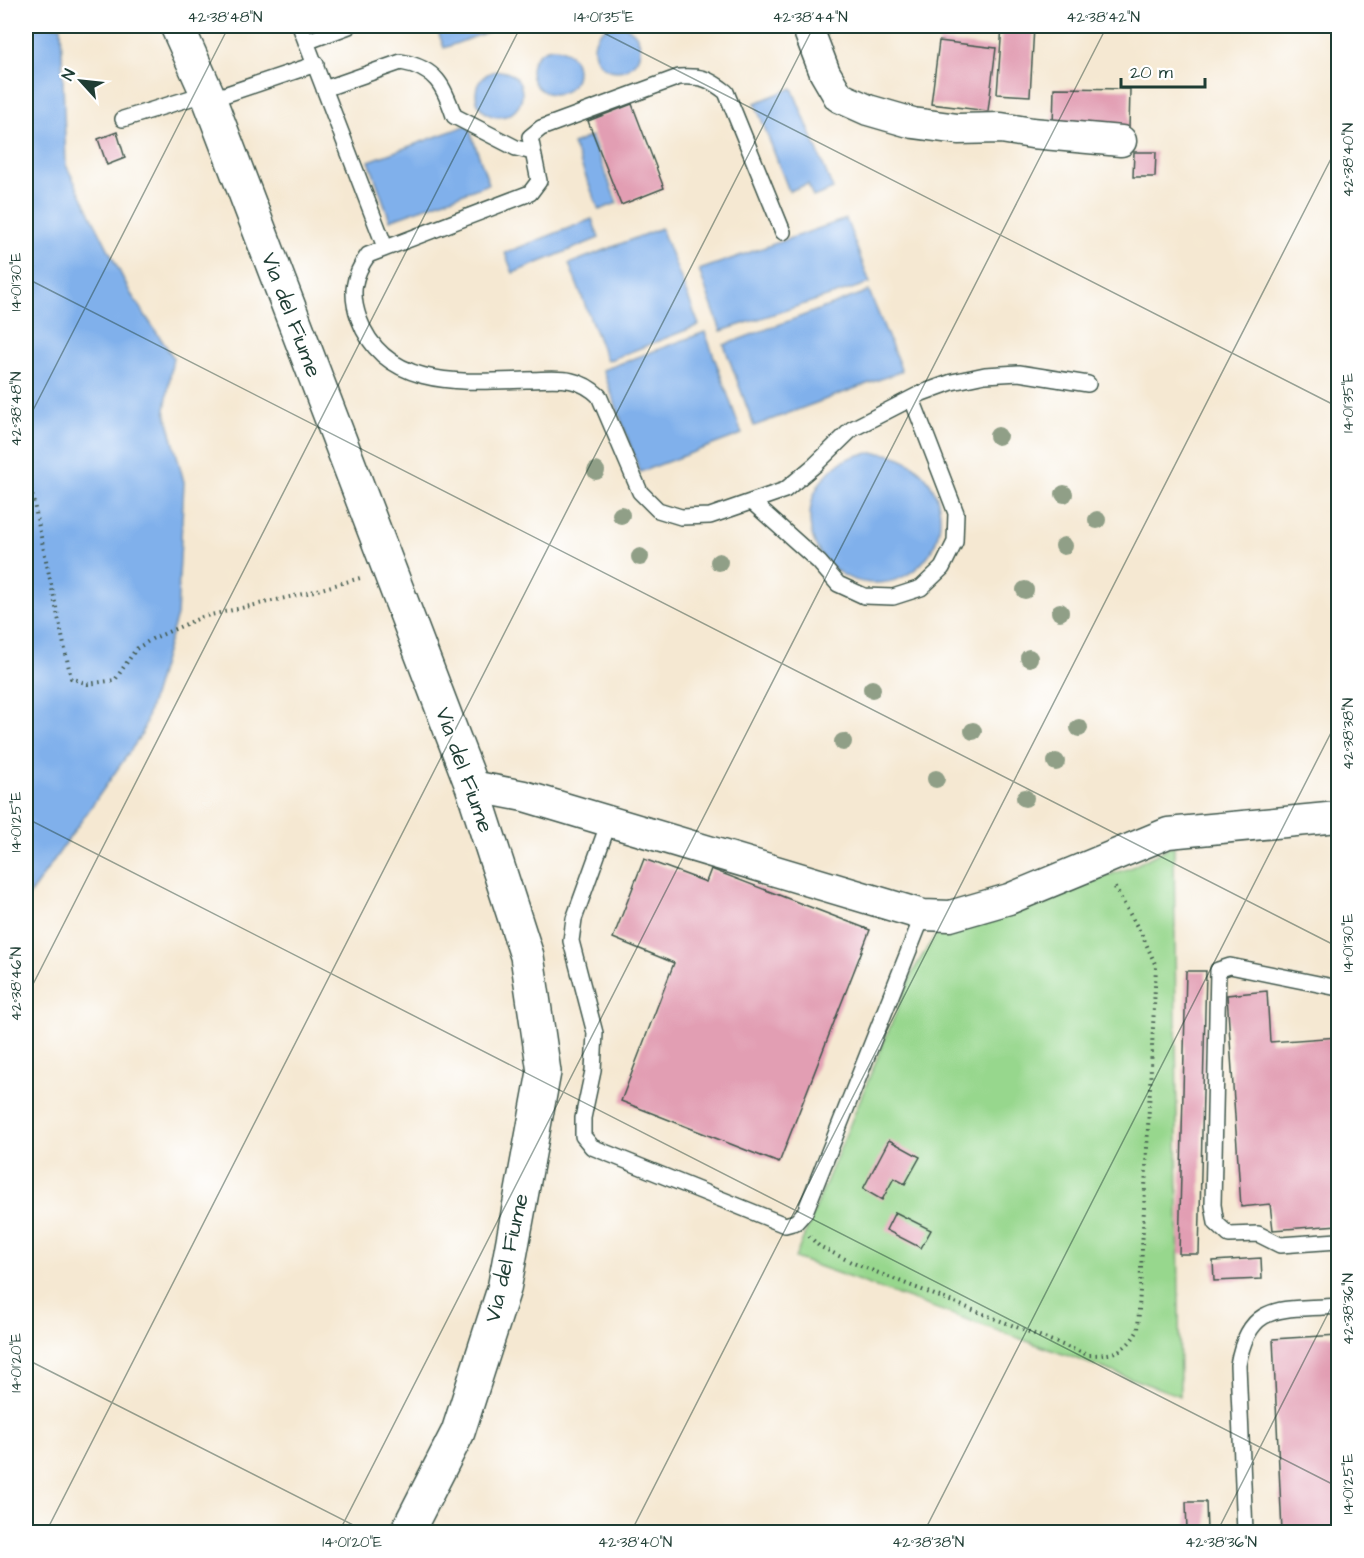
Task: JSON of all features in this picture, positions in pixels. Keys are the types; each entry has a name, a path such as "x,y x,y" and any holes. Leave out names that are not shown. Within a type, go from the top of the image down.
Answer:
{"street":[{"name":"Via del Fiume","path":"177,26 208,97 472,786 527,956 544,1072 504,1289 459,1432 407,1533"},
{"path":"807,26 825,73 838,97 868,110 913,123 958,129 1001,128 1121,141"},
{"path":"472,786 524,796 923,915 950,916 1009,899 1168,833 1338,817"}],"lane":[{"path":"300,26 385,248"},
{"path":"306,42 349,26"},
{"path":"324,89 401,63 414,64 438,78 454,117 516,148 533,152"},
{"path":"123,119 208,97 316,64"},
{"path":"783,232 726,92 712,81 699,76 679,77 541,128 530,137 539,181 530,193 368,255 358,269 354,291 357,312 363,330 375,349 392,364 419,374 466,382 567,379 587,385 599,396 640,492 658,510 681,517 710,516 785,490 852,429 952,382 985,375 1019,373 1088,384"},
{"path":"752,502 819,562 838,584 864,596 874,597 893,597 921,588 942,568 955,542 956,513 912,399"},
{"path":"609,822 574,919 571,941 595,1033 593,1071 583,1119 583,1136 592,1147 603,1152 785,1225 796,1222 805,1212 923,915"},
{"path":"1338,988 1230,966 1218,970 1213,1205 1216,1223 1229,1235 1258,1234 1280,1245 1338,1242"},
{"path":"1245,1533 1238,1365 1241,1347 1258,1319 1271,1312 1338,1306"}],"path":[{"path":"26,466 71,678 88,684 115,680 136,649 152,639 202,617 307,593 389,569"},
{"path":"796,1222 819,1246 853,1263 1089,1355 1110,1355 1130,1344 1138,1330 1156,966 1143,937 1114,885 1105,859"}],"green space":[{"path":"1174,845 1180,1396 795,1258 913,971 938,931 1130,868"}],"water":[{"path":"617,25 626,26 633,32 639,39 639,57 633,64 626,70 617,71 608,70 601,64 595,57 594,48 595,39 601,32 608,26"},
{"path":"26,26 61,26 66,165 131,294 173,357 165,410 184,482 177,615 142,734 26,900"},
{"path":"436,26 504,26 444,48"},
{"path":"554,48 570,55 577,71 570,87 554,94 538,87 531,71 538,55"},
{"path":"499,71 508,72 515,78 521,85 521,103 515,110 508,116 499,117 490,116 483,110 477,103 476,94 477,85 483,78 490,72"},
{"path":"792,88 833,189 813,197 808,184 789,191 755,103"},
{"path":"468,125 489,184 390,220 369,161"},
{"path":"591,136 617,203 599,210 573,144"},
{"path":"592,219 599,238 513,273 505,253"},
{"path":"846,219 870,283 721,331 699,270"},
{"path":"661,228 699,325 607,361 569,264"},
{"path":"869,291 902,371 754,426 724,345"},
{"path":"705,332 742,434 640,472 603,370"},
{"path":"875,453 900,458 921,472 935,493 940,518 935,543 921,564 900,578 875,583 850,578 829,564 815,543 810,518 815,493 829,472 850,458"}],"building":[{"path":"1002,26 1034,27 1030,96 997,94"},
{"path":"939,41 996,48 988,111 931,104"},
{"path":"1054,88 1130,89 1129,129 1053,127"},
{"path":"632,104 664,188 621,205 588,121"},
{"path":"117,132 125,158 107,165 98,139"},
{"path":"1134,152 1156,152 1155,177 1133,177"},
{"path":"644,859 706,882 711,869 870,930 779,1163 621,1101 674,963 613,938"},
{"path":"1186,971 1206,971 1199,1254 1179,1254"},
{"path":"1267,991 1270,1042 1338,1037 1338,1225 1273,1230 1270,1204 1241,1207 1227,995"},
{"path":"889,1140 920,1157 905,1184 894,1178 882,1200 863,1189"},
{"path":"895,1212 931,1230 921,1248 886,1230"},
{"path":"1261,1258 1262,1279 1214,1281 1213,1261"},
{"path":"1338,1335 1338,1532 1282,1532 1273,1339"},
{"path":"1186,1502 1206,1502 1207,1531 1187,1531"}]}
